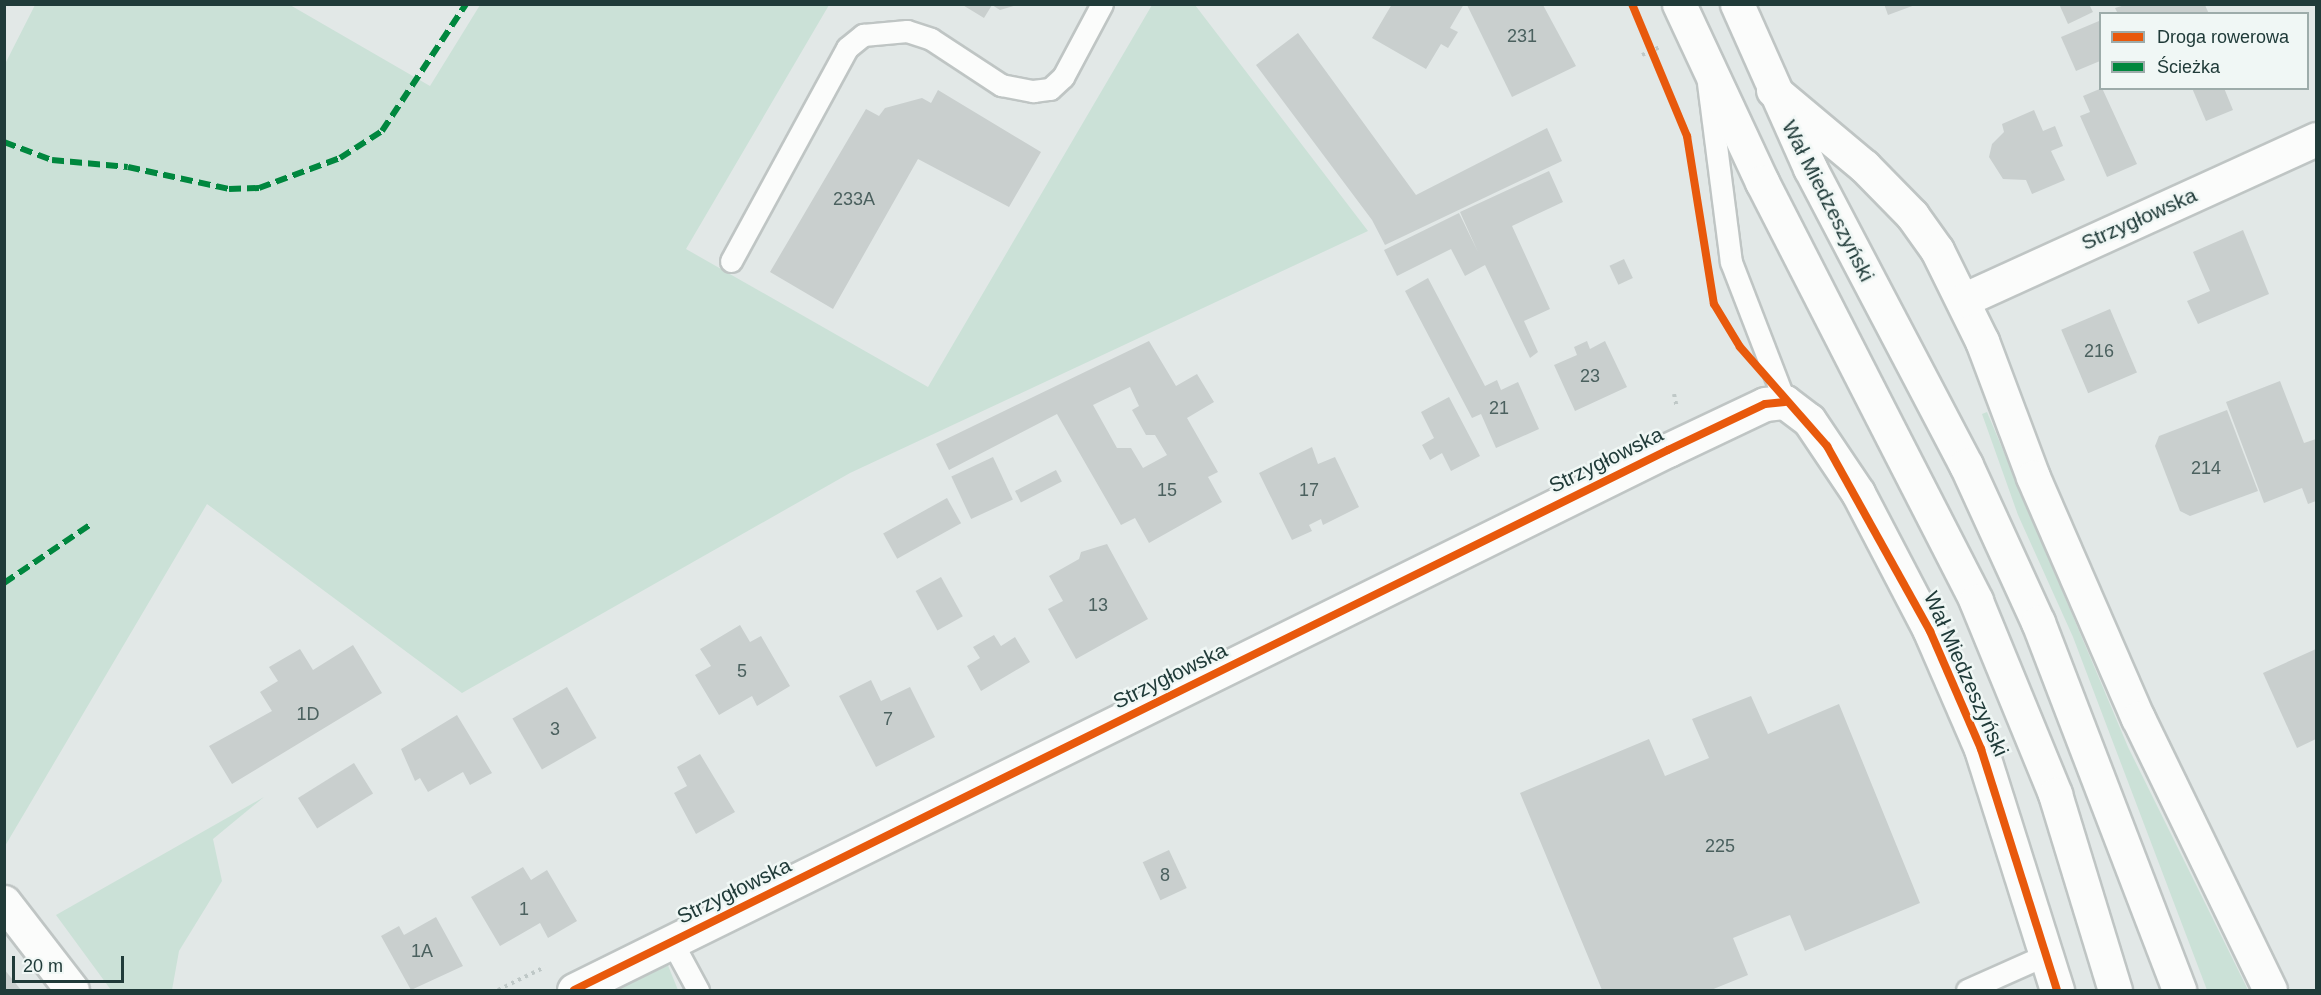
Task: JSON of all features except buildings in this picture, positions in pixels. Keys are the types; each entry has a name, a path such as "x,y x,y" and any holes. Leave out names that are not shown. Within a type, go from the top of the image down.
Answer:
{"street":[{"name":"Wał Miedzeszyński","path":"1679,4 1706,64 1976,600 2055,794 2115,990"},
{"name":"Wał Miedzeszyński","path":"1737,4 1773,90 1966,465 2038,622 2179,990"},
{"path":"1773,90 1864,166 1912,215 1963,300 2138,718 2270,990"},
{"name":"Strzygłowska","path":"1963,300 2316,139"},
{"name":"Wał Miedzeszyński","path":"1785,402 1809,420 1858,493 1930,631 1981,749 2048,954 2057,990"},
{"name":"Strzygłowska","path":"574,990 1668,450 1765,404 1785,402"},
{"path":"4,902 72,990"}],"lane":[{"path":"731,261 847,48 863,35 907,31 931,39 1001,84 1033,91 1050,89 1063,77 1102,4"},
{"path":"1706,64 1731,262 1785,402"},
{"path":"672,942 698,990"},
{"path":"1967,990 2048,954"}],"path":[{"path":"1648,40 1655,58"}],"green space":[{"path":"35,5 290,5 430,86 480,5 829,5 686,249 928,387 1152,5 1195,5 1368,231 850,473 462,693 207,504 5,846 4,66"},
{"path":"1987,412 2128,747 2248,990 2207,990 2073,637 2018,515 1982,414"},
{"path":"264,797 213,839 222,881 179,951 172,990 111,990 56,915"},
{"path":"667,963 678,990 607,990"}],"marked path":[{"path":"4,142 52,160 128,167 229,189 259,188 340,158 382,131 466,4"},
{"path":"4,583 91,524"}],"cycle path":[{"path":"1632,4 1687,136 1714,304 1740,347 1827,446 1930,631 1981,749 2057,990"},
{"path":"574,990 1668,450 1765,404 1785,402"}]}
